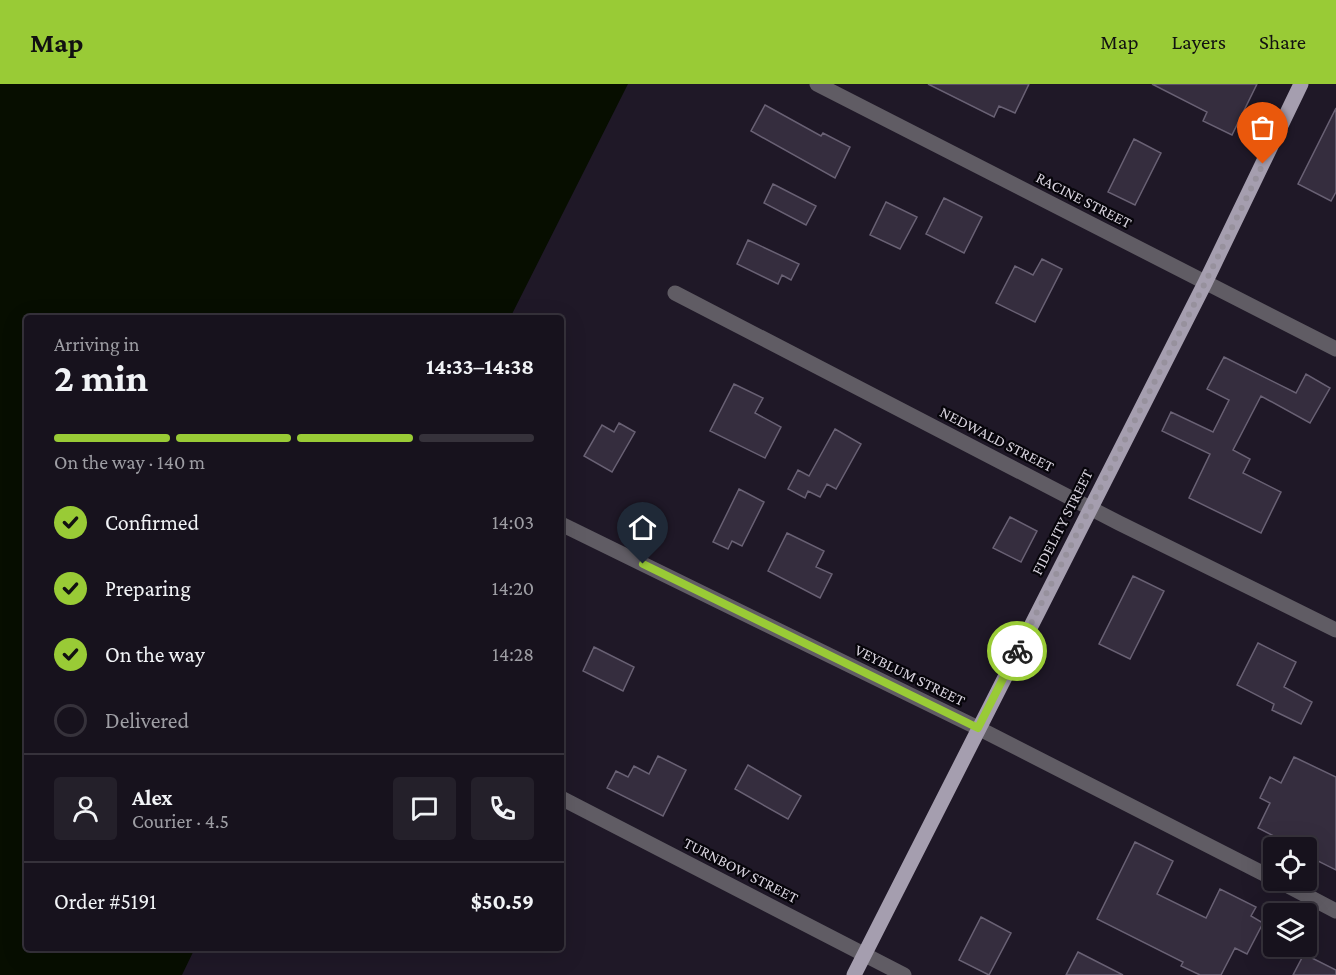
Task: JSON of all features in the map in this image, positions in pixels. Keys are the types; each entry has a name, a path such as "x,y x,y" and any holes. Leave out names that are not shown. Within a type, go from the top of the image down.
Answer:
{"main road":[{"name":"FIDELITY STREET","path":"854,975 1089,507 1205,283 1301,84"}],"street":[{"name":"RACINE STREET","path":"817,84 1336,349"},
{"name":"NEDWALD STREET","path":"675,293 1089,507 1336,630"},
{"name":"VEYBLUM STREET","path":"564,525 978,728 1263,874"},
{"name":"TURNBOW STREET","path":"564,800 904,975"},
{"name":"VEYBLUM STREET","path":"1297,891 1336,911"}],"shaded area":[{"path":"0,84 628,84 512,315 24,315 24,951 194,951 182,975 0,975"}],"building":[{"path":"928,84 1029,84 1015,113 999,106 994,117"},
{"path":"1152,84 1257,84 1232,135 1203,121 1207,112"},
{"path":"765,105 821,136 823,133 850,147 835,178 751,131"},
{"path":"1336,108 1336,192 1331,201 1298,184"},
{"path":"1134,139 1161,153 1135,205 1108,192"},
{"path":"773,184 816,206 806,225 764,203"},
{"path":"944,198 982,217 964,253 926,234"},
{"path":"886,202 917,217 900,249 870,235"},
{"path":"748,240 799,264 791,280 782,275 778,284 737,264"},
{"path":"1042,259 1062,269 1035,322 996,303 1015,266 1033,275"},
{"path":"1224,357 1296,393 1306,374 1330,388 1310,423 1261,396 1233,450 1250,459 1243,473 1281,492 1261,533 1189,498 1210,454 1162,431 1171,412 1213,432 1229,400 1207,389"},
{"path":"734,384 763,398 755,413 781,427 765,458 710,431"},
{"path":"619,423 635,432 612,472 584,456 602,425 614,432"},
{"path":"835,429 861,444 836,489 827,484 820,497 808,491 805,498 788,489 798,470 809,476"},
{"path":"739,489 764,502 742,546 732,541 728,549 713,542"},
{"path":"1010,517 1037,531 1021,562 993,548"},
{"path":"787,533 824,551 816,567 832,574 820,598 768,571"},
{"path":"1133,576 1164,591 1130,659 1099,644"},
{"path":"1258,643 1296,662 1284,687 1312,702 1301,724 1272,710 1274,704 1237,685"},
{"path":"594,647 634,667 623,691 583,671"},
{"path":"658,756 686,770 663,816 607,788 616,771 628,777 634,766 649,774"},
{"path":"1294,757 1336,777 1336,870 1317,860 1317,837 1276,837 1258,828 1270,803 1260,798 1270,777 1281,783"},
{"path":"748,765 801,796 788,819 735,789"},
{"path":"1135,842 1173,861 1157,894 1206,918 1220,889 1256,907 1251,916 1263,923 1247,954 1235,948 1221,975 1200,975 1181,966 1183,962 1097,919"},
{"path":"981,917 1011,933 989,975 959,960"},
{"path":"1078,952 1123,975 1066,975"},
{"path":"1302,957 1310,957 1336,970 1336,975 1293,975"}],"way so far":[{"path":"1017,651 1205,283 1263,164"}],"route":[{"path":"643,564 978,728 1017,651"}]}
